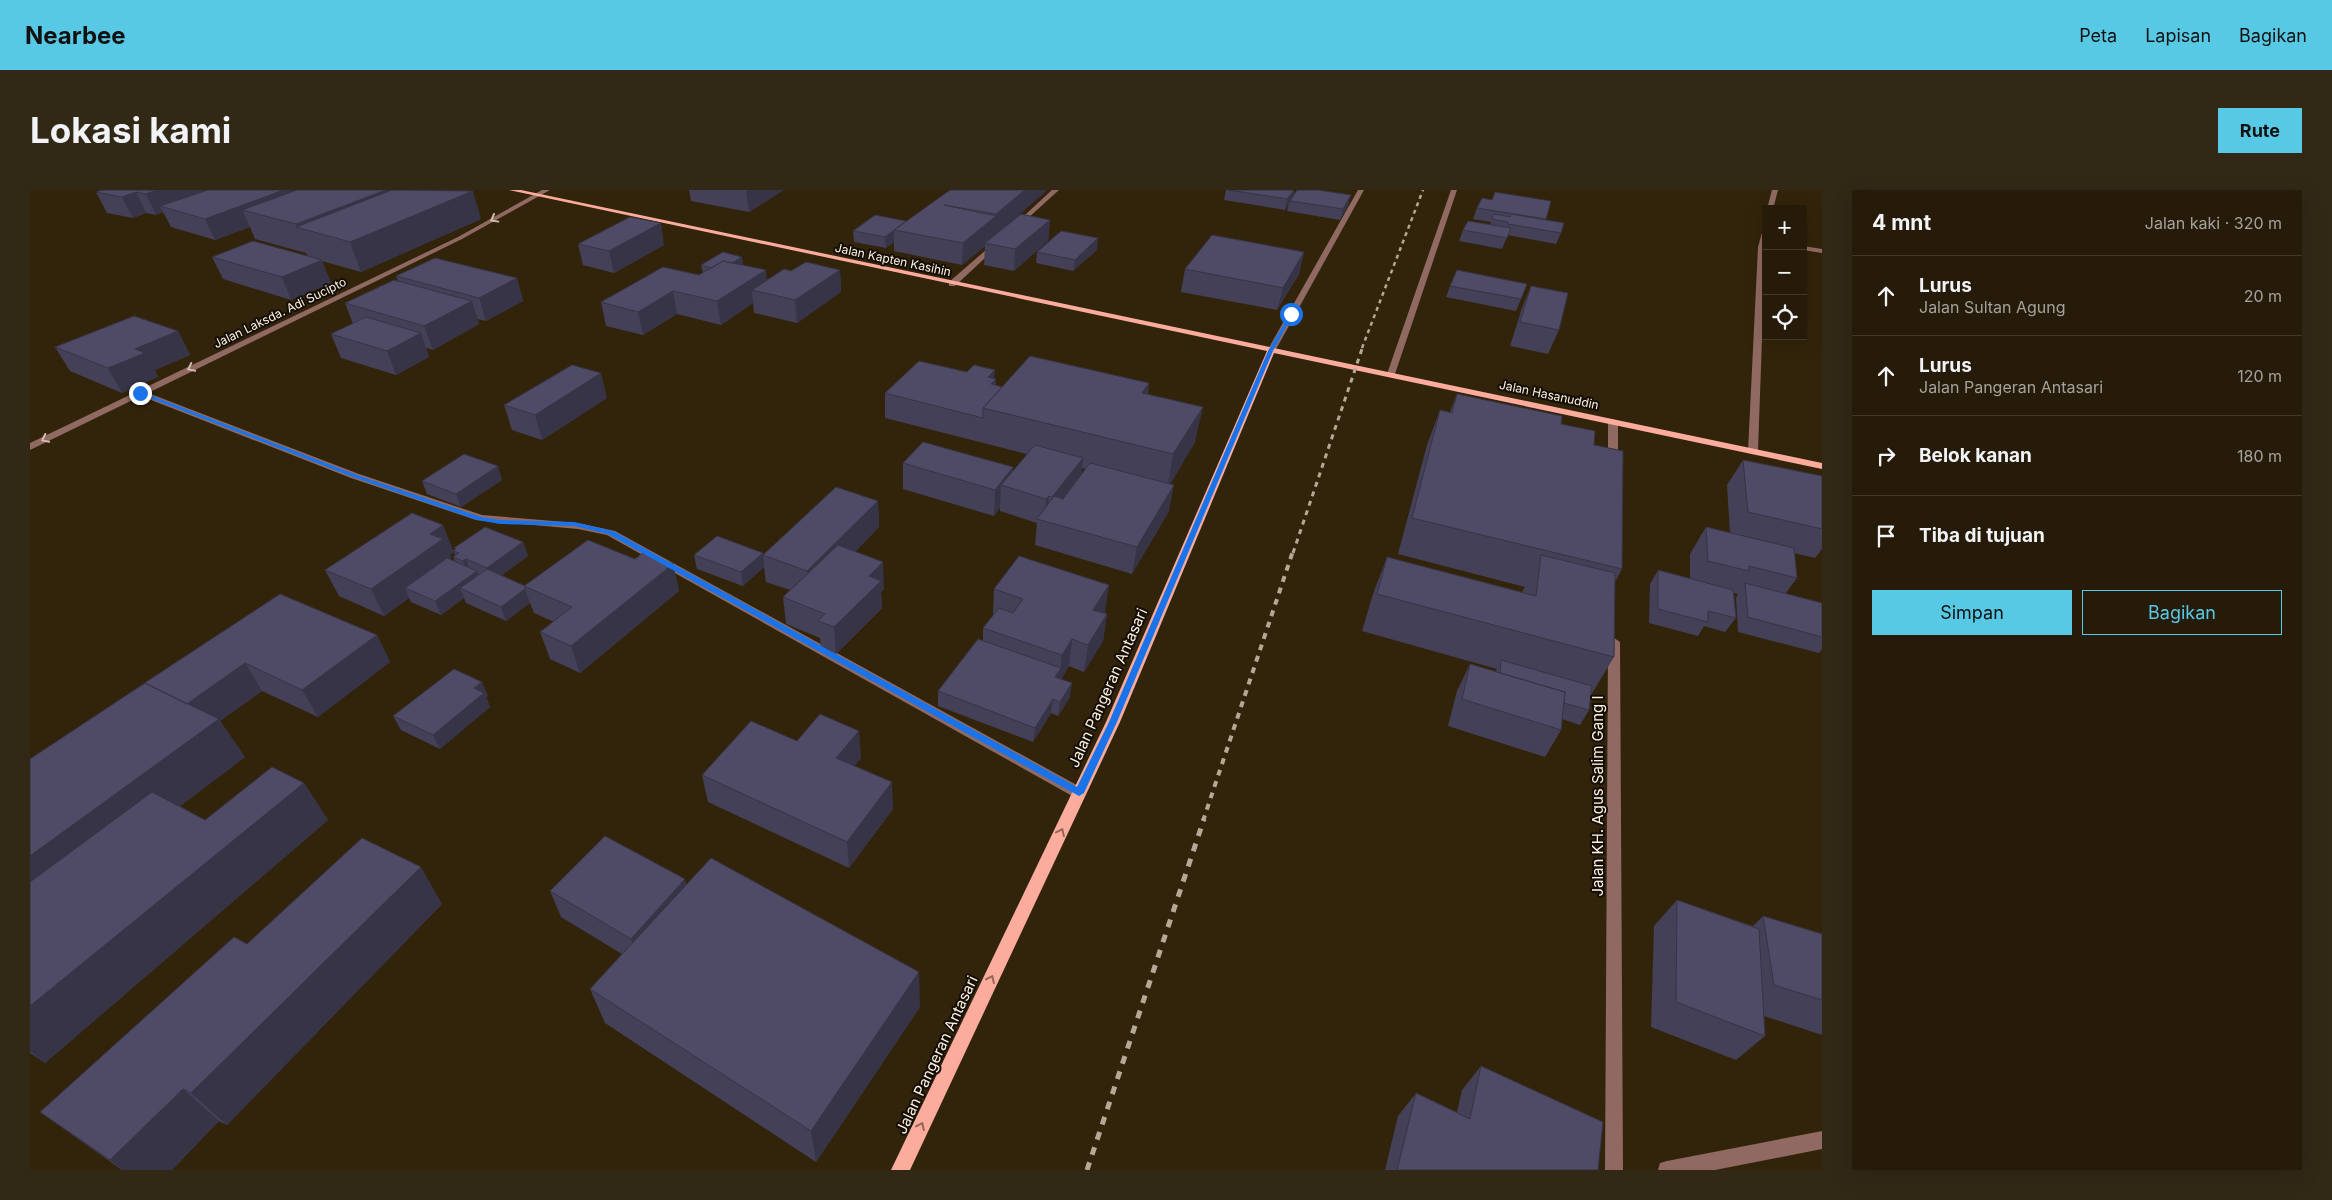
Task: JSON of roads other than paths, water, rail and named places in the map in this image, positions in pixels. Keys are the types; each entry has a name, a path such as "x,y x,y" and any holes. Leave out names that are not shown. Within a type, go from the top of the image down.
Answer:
{"main road":[{"name":"Jalan Kapten Kasihin","path":"512,190 1271,351"},
{"name":"Jalan Hasanuddin","path":"1271,351 1391,374 1822,466"},
{"name":"Jalan Pangeran Antasari","path":"900,1170 1117,713 1271,351"}],"street":[{"name":"Jalan Laksda. Adi Sucipto","path":"30,446 460,238 547,190"},
{"path":"1007,234 1056,190"},
{"path":"1271,351 1361,190"},
{"path":"1391,374 1454,190"},
{"path":"1771,205 1775,190"},
{"path":"952,284 1000,240"},
{"path":"1807,249 1822,251"},
{"path":"1753,451 1764,250"},
{"path":"140,393 355,476 480,518 500,522 574,524 610,532 1079,793"},
{"path":"1614,422 1614,482"},
{"name":"Jalan KH. Agus Salim Gang I","path":"1614,632 1614,1170"},
{"path":"1667,1170 1822,1140"}],"railway":[{"path":"1362,348 1423,190"},
{"path":"1293,553 1363,346"},
{"path":"1203,821 1293,551"},
{"path":"1087,1170 1204,819"}]}
